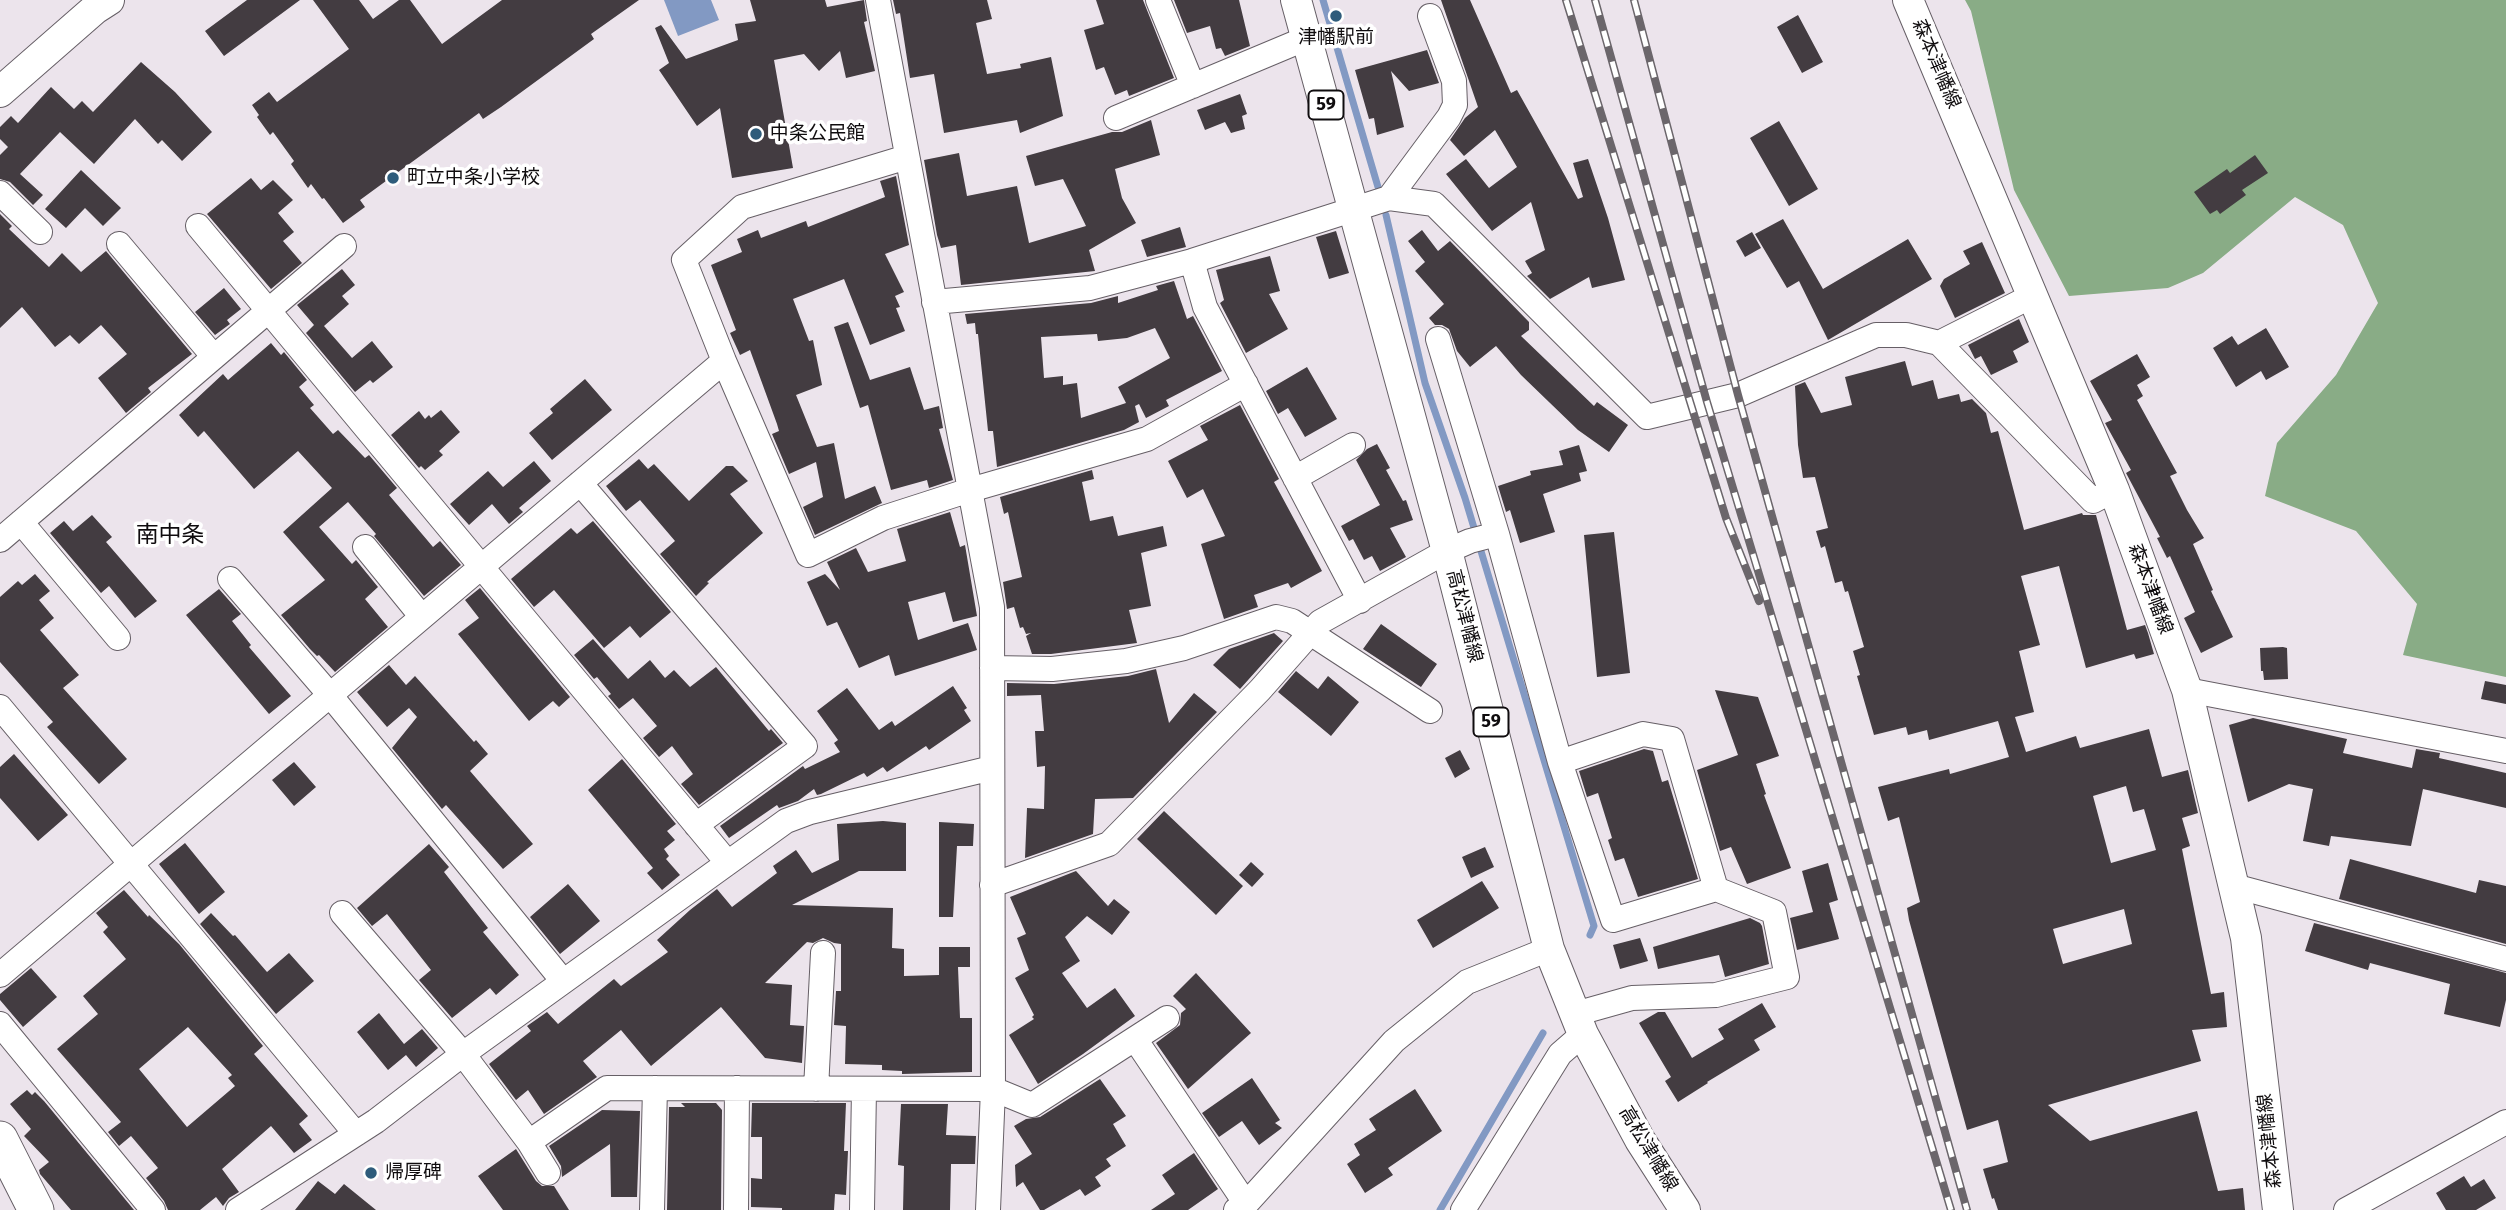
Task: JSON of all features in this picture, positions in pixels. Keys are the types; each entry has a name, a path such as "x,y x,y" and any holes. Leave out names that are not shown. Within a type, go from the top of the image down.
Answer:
{"highway":[{"path":"0,1139 36,1210"}],"main road":[{"path":"0,92 95,9 109,0"},
{"name":"高松津幡線","path":"1297,0 1355,210 1475,541 1549,949 1579,1024 1640,1140 1685,1210"},
{"name":"森本津幡線","path":"1908,0 2115,490 2187,690 2246,938 2278,1210"}],"street":[{"path":"878,0 992,607 993,1090 988,1210"},
{"path":"1158,0 1192,86"},
{"path":"1389,198 1455,105 1454,81 1430,16"},
{"path":"1116,118 1307,38"},
{"path":"906,157 741,207 684,260 724,361 808,555 883,518 1147,439 1246,384"},
{"path":"0,193 40,232"},
{"path":"934,302 1090,288 1192,261 1389,198 1434,204 1647,417 1738,395 1876,335 1906,335 1938,343 2093,500 2115,490"},
{"path":"198,226 727,862"},
{"path":"119,244 214,357"},
{"path":"0,540 344,246"},
{"path":"1192,261 1205,307 1360,601"},
{"path":"1938,343 2034,295"},
{"path":"1438,339 1475,541 1560,762 1613,920 1716,889 1774,912 1787,977 1716,995 1632,998 1579,1024 1463,1210"},
{"path":"0,975 724,361"},
{"path":"1295,478 1353,445"},
{"path":"580,483 805,746 696,825"},
{"path":"21,522 118,638"},
{"path":"992,885 1109,844 1260,690 1320,622 1475,541"},
{"path":"365,547 422,617"},
{"path":"230,579 330,695 563,981"},
{"path":"992,668 1052,669 1126,661 1184,648 1276,617 1292,621 1430,711"},
{"path":"2187,690 2506,751"},
{"path":"0,707 356,1134"},
{"path":"1560,762 1643,734 1672,739 1716,889"},
{"path":"239,1210 356,1134 786,821 810,812 992,768"},
{"path":"2234,886 2506,959"},
{"path":"342,912 463,1054 529,1142 548,1173"},
{"path":"1135,1039 1241,1207 1394,1041 1467,982 1549,949"},
{"path":"817,1088 823,953"},
{"path":"529,1142 607,1088 993,1090 1032,1105 1167,1018"},
{"path":"0,1024 153,1210"},
{"path":"652,1210 655,1088"},
{"path":"736,1210 737,1088"},
{"path":"862,1210 864,1089"},
{"path":"2346,1210 2506,1122"}],"green space":[{"path":"1965,0 2506,0 2506,677 2403,655 2417,604 2356,531 2265,496 2277,443 2336,375 2378,303 2343,225 2295,197 2203,273 2168,288 2069,296 2014,190 1971,11"}],"water":[{"path":"664,0 711,0 719,20 678,36"}],"building":[{"path":"247,0 300,0 224,56 205,31"},
{"name":"町立中条小学校","path":"313,0 359,0 373,19 399,0 410,0 442,44 502,0 639,0 591,34 594,39 501,107 483,119 479,113 360,200 365,207 343,223 311,184 308,188 291,164 294,161 273,132 270,135 252,105 269,92 277,102 349,49"},
{"path":"750,0 825,0 827,7 864,0 867,21 864,22 875,71 846,78 840,51 819,71 804,54 774,60 793,168 732,178 720,108 697,126 659,70 669,63 655,28 661,25 686,59 738,40 735,24 756,21"},
{"path":"893,0 987,0 992,19 976,23 987,74 1021,68 1020,64 1051,57 1063,116 1020,133 1017,120 944,133 934,74 910,78 900,13 896,14"},
{"path":"1096,0 1143,0 1174,78 1129,96 1127,90 1115,95 1104,67 1096,70 1084,30 1104,24"},
{"path":"1174,0 1239,0 1250,46 1225,56 1221,48 1216,49 1210,26 1187,33"},
{"path":"1441,0 1470,0 1511,93 1517,90 1578,199 1583,197 1573,163 1588,159 1625,280 1592,288 1589,277 1550,299 1527,276 1532,273 1525,261 1545,250 1531,202 1492,231 1446,174 1466,159 1489,188 1517,167 1495,130 1464,156 1450,140 1465,118 1478,107"},
{"path":"1798,15 1823,62 1802,73 1777,27"},
{"path":"1427,50 1439,83 1409,91 1391,71 1404,127 1377,135 1374,118 1369,119 1355,70"},
{"path":"141,62 175,92 212,132 182,161 162,140 158,144 135,119 94,164 60,132 20,174 43,195 33,205 10,182 0,179 0,155 8,147 0,139 0,127 11,116 18,123 51,87 74,109 82,101 93,112"},
{"path":"1240,94 1247,114 1242,116 1245,129 1231,133 1225,122 1205,130 1197,110"},
{"path":"1151,120 1160,155 1115,169 1122,198 1136,223 1089,250 1095,271 961,285 956,245 941,248 937,235 924,160 959,153 967,196 1017,186 1029,243 1086,226 1063,179 1035,186 1026,156 1112,132 1122,132"},
{"path":"1779,121 1818,189 1789,206 1750,138"},
{"path":"2255,155 2268,173 2242,190 2246,195 2220,214 2217,210 2210,214 2194,192 2227,169 2230,173"},
{"path":"81,170 121,208 103,226 85,208 66,228 45,209"},
{"path":"896,176 909,245 885,254 904,292 895,296 900,307 896,308 905,331 870,345 844,279 793,299 809,341 813,340 822,385 796,395 817,447 834,443 845,499 875,486 882,503 815,535 803,507 823,497 816,462 789,474 772,434 779,431 750,350 740,355 730,333 736,330 711,265 742,252 737,239 758,230 761,238 806,221 808,227 885,197 880,181"},
{"path":"251,178 261,190 273,180 293,200 278,213 294,232 283,241 302,263 271,289 207,214"},
{"path":"0,214 12,226 9,229 49,267 62,253 81,272 106,251 192,354 148,388 151,392 126,413 98,378 127,354 101,325 79,344 70,335 55,347 22,307 0,328"},
{"path":"1783,219 1823,289 1908,239 1932,279 1828,340 1799,281 1787,288 1755,234"},
{"path":"1180,227 1186,247 1147,257 1141,240"},
{"path":"1422,230 1438,251 1450,241 1529,322 1529,330 1521,336 1594,406 1597,402 1628,425 1609,452 1578,430 1521,375 1496,346 1470,367 1457,351 1449,329 1435,325 1429,318 1444,304 1415,271 1425,262 1408,241"},
{"path":"1336,231 1349,273 1329,279 1316,237"},
{"path":"1752,232 1761,248 1745,257 1736,241"},
{"path":"1982,242 2005,293 1955,318 1940,286 1944,279 1970,264 1963,251"},
{"path":"1270,256 1280,291 1269,294 1288,329 1246,353 1220,303 1224,300 1216,270"},
{"path":"342,269 355,285 342,296 349,304 324,326 352,358 372,341 393,367 373,383 370,380 355,392 306,333 314,325 297,305"},
{"path":"1174,281 1187,319 1193,316 1222,371 1166,400 1169,406 1146,418 1139,404 1135,406 1139,422 1124,430 997,467 993,431 988,431 978,334 975,323 967,324 965,314 1091,303 1118,296 1118,303 1158,290 1156,286","holes":["1155,328 1170,358 1118,387 1126,403 1081,418 1077,383 1063,385 1063,376 1044,378 1041,337 1097,334 1098,341 1127,338"]},
{"path":"224,288 241,309 227,320 230,324 215,335 195,312"},
{"path":"2019,319 2029,342 2013,351 2018,362 1991,375 1981,356 1975,359 1968,345"},
{"path":"848,322 870,380 910,367 924,410 939,406 943,428 939,429 953,480 929,488 927,480 891,490 868,405 860,408 834,327"},
{"path":"2266,328 2289,367 2266,380 2261,371 2236,387 2213,348 2232,336 2238,345"},
{"path":"271,343 281,355 284,352 307,380 299,387 314,405 310,408 333,434 338,430 365,458 369,455 397,488 389,495 433,547 440,541 461,565 424,596 348,502 319,527 352,564 356,560 378,587 365,599 388,627 335,672 310,649 281,615 325,580 283,532 332,488 298,451 254,489 204,431 198,437 179,415 223,374 228,380"},
{"path":"2137,354 2150,377 2137,385 2143,396 2137,400 2177,473 2170,476 2204,538 2193,544 2233,637 2201,653 2184,618 2195,612 2170,556 2167,558 2157,538 2160,537 2126,473 2131,470 2105,423 2112,420 2090,381"},
{"path":"1905,361 1912,386 1933,380 1938,399 1959,394 1961,402 1972,399 1986,413 1991,433 1998,431 2024,530 2082,513 2096,515 2127,630 2145,625 2154,654 2136,659 2134,654 2086,668 2059,566 2021,576 2040,645 2019,651 2034,712 2015,717 2026,752 2076,736 2080,748 2149,729 2162,777 2188,770 2198,813 2182,818 2190,846 2182,849 2211,994 2224,992 2227,1027 2192,1030 2201,1061 2048,1105 2090,1141 2197,1111 2218,1191 2243,1188 2245,1210 1998,1210 1994,1198 1992,1199 1983,1169 2008,1162 1998,1120 1967,1130 1909,920 1907,908 1920,902 1899,817 1888,821 1878,787 1949,769 1950,774 2009,757 1998,721 1929,740 1927,730 1908,735 1906,727 1874,735 1857,676 1860,675 1853,651 1864,647 1848,591 1845,592 1842,581 1835,583 1825,546 1821,548 1816,531 1828,528 1815,477 1803,478 1798,445 1795,386 1805,382 1821,413 1852,405 1845,377","holes":["2126,786 2133,812 2144,809 2156,850 2111,863 2093,796","2124,909 2132,944 2063,964 2053,929"]},
{"path":"1307,367 1337,419 1305,437 1288,408 1278,414 1266,391"},
{"path":"585,379 612,410 552,460 529,433 553,413 550,409"},
{"path":"1240,405 1279,479 1274,482 1322,571 1291,588 1288,583 1254,595 1258,607 1224,619 1201,544 1225,536 1203,489 1187,498 1168,461 1208,440 1200,426"},
{"path":"441,410 460,432 439,451 443,455 425,470 421,466 419,468 391,435 419,411 425,419"},
{"path":"1377,444 1390,468 1386,470 1403,501 1406,500 1413,520 1390,528 1406,557 1380,571 1372,556 1364,560 1353,539 1349,541 1341,526 1380,505 1356,460"},
{"path":"1579,445 1587,471 1579,473 1581,481 1543,494 1555,532 1520,543 1510,510 1506,512 1498,486 1531,475 1530,471 1563,465 1559,451"},
{"path":"639,459 648,469 654,464 689,501 726,466 733,466 748,481 730,494 763,533 707,582 709,583 696,596 660,554 675,541 640,500 626,511 606,486"},
{"path":"534,461 551,481 519,508 523,512 509,524 492,504 469,525 450,504 488,471 503,487"},
{"path":"1092,470 1094,479 1082,482 1090,521 1113,516 1118,536 1163,526 1167,546 1141,553 1151,606 1129,610 1137,643 1032,654 1026,636 1031,633 1026,634 1023,627 1020,628 1014,607 1007,609 1003,582 1022,577 1008,512 1004,514 1000,497"},
{"path":"950,512 960,547 965,545 977,616 953,622 945,592 908,602 918,640 968,623 977,650 895,676 889,655 859,668 837,622 827,626 807,582 825,574 840,590 827,562 856,548 868,572 906,561 897,529"},
{"path":"92,515 112,537 106,542 157,601 135,618 109,586 101,593 50,533 64,521 73,531"},
{"path":"593,521 671,612 640,638 630,626 604,648 554,590 534,607 511,579 571,528 577,534"},
{"path":"1614,532 1630,673 1597,677 1584,535"},
{"path":"35,574 50,591 39,600 54,618 40,630 79,675 63,688 127,759 99,784 47,727 53,722 0,662 0,597 18,581 22,585"},
{"path":"480,588 570,697 559,707 553,701 529,721 458,634 479,618 465,600"},
{"path":"219,589 241,614 232,621 251,645 249,647 291,696 269,714 186,615"},
{"path":"1381,624 1437,664 1421,687 1363,649"},
{"path":"1274,633 1283,641 1240,689 1213,665 1229,649"},
{"path":"593,639 628,679 650,660 665,678 674,670 690,687 716,667 769,731 771,729 783,743 699,805 681,784 693,774 672,746 659,757 643,738 657,726 633,698 619,709 597,677 594,679 574,655"},
{"path":"2260,648 2287,648 2288,679 2264,680"},
{"path":"389,665 406,685 415,676 488,754 470,771 533,844 503,869 446,805 442,809 392,748 417,717 409,708 387,727 357,692"},
{"path":"1156,669 1169,723 1194,693 1217,712 1133,798 1095,799 1093,834 1025,858 1027,808 1044,809 1045,766 1037,767 1035,731 1044,731 1041,695 1007,696 1007,683 1054,684 1128,676"},
{"path":"1296,671 1318,689 1328,676 1359,702 1331,736 1278,692"},
{"path":"2485,681 2506,685 2506,704 2481,699"},
{"path":"953,686 967,708 964,710 971,721 929,750 926,746 887,772 883,767 867,777 864,773 821,794 817,795 814,789 798,801 779,808 777,805 729,838 720,826 803,766 805,769 840,752 834,743 838,740 817,711 847,688 879,730 892,721 895,726"},
{"path":"1715,690 1758,697 1779,756 1756,764 1766,794 1764,795 1791,868 1747,884 1731,847 1720,851 1697,770 1738,755"},
{"path":"2253,718 2347,739 2343,753 2412,768 2416,749 2440,753 2439,758 2506,773 2506,808 2423,789 2411,846 2331,836 2329,846 2303,841 2313,789 2289,784 2248,802 2229,725"},
{"path":"1644,749 1653,751 1662,782 1668,780 1698,879 1638,897 1624,858 1615,861 1608,840 1612,838 1598,793 1587,797 1579,771"},
{"path":"1460,750 1470,769 1455,778 1445,758"},
{"path":"14,754 68,815 38,841 0,798 0,767"},
{"path":"622,759 676,824 667,831 675,840 664,849 669,856 666,859 680,875 662,890 647,873 653,868 588,790"},
{"path":"294,762 316,787 294,806 272,780"},
{"path":"1164,811 1243,886 1216,915 1137,839"},
{"path":"883,821 906,823 906,871 859,871 792,905 893,908 892,948 904,949 904,976 939,975 939,947 970,947 970,967 958,967 960,1018 972,1018 972,1072 902,1074 902,1071 882,1070 882,1065 845,1064 846,1026 834,1025 836,991 841,991 841,944 823,938 813,943 807,942 765,983 792,985 790,1025 804,1026 802,1063 765,1058 721,1007 651,1066 621,1030 583,1061 597,1077 544,1114 528,1090 516,1100 489,1064 531,1031 527,1026 547,1012 558,1024 614,979 621,986 668,952 657,940 717,889 732,907 777,873 773,866 796,850 812,873 839,860 837,824"},
{"path":"939,822 974,824 973,846 957,846 953,917 939,917"},
{"path":"185,843 225,892 199,914 159,864"},
{"path":"429,844 449,867 444,872 488,928 483,932 519,975 496,995 490,988 452,1018 419,980 431,970 387,914 372,926 357,908"},
{"path":"1485,847 1494,867 1471,878 1462,857"},
{"path":"2350,859 2476,893 2479,880 2506,886 2506,944 2339,899"},
{"path":"1251,862 1264,874 1252,887 1239,875"},
{"path":"1828,863 1838,900 1829,903 1839,939 1797,950 1790,918 1813,912 1802,871"},
{"path":"1076,871 1108,906 1114,899 1130,912 1112,935 1087,916 1065,937 1080,961 1062,973 1087,1008 1115,988 1135,1016 1038,1084 1009,1035 1034,1019 1015,978 1029,970 1017,938 1026,934 1010,897"},
{"path":"1482,881 1499,908 1433,948 1417,920"},
{"path":"568,884 600,921 560,954 530,917"},
{"path":"124,890 148,917 149,915 179,944 263,1046 254,1054 308,1116 299,1124 312,1140 294,1153 271,1126 222,1169 239,1192 223,1206 216,1197 200,1210 168,1210 146,1178 158,1168 131,1136 119,1146 108,1132 121,1122 57,1049 98,1014 83,996 126,959 103,932 108,927 96,913","holes":["188,1027 232,1075 228,1078 235,1086 187,1127 139,1069"]},
{"path":"211,913 235,935 267,972 289,953 314,981 276,1014 200,924"},
{"path":"1750,918 1762,926 1769,964 1725,977 1719,955 1658,969 1653,947"},
{"path":"2314,923 2506,973 2506,1000 2500,1027 2444,1014 2450,984 2370,963 2368,970 2305,951"},
{"path":"1640,938 1648,961 1620,969 1613,945"},
{"path":"31,968 57,997 23,1027 0,1000 0,994"},
{"path":"1196,973 1251,1033 1188,1089 1156,1043 1180,1025 1181,1013 1186,1009 1173,996"},
{"path":"1762,1003 1776,1027 1754,1040 1760,1050 1678,1102 1665,1081 1671,1077 1639,1023 1658,1012 1665,1012 1692,1058 1724,1039 1718,1029"},
{"path":"379,1013 404,1044 422,1029 438,1048 416,1067 406,1055 388,1070 357,1032"},
{"path":"1252,1078 1280,1120 1275,1123 1282,1128 1259,1145 1242,1121 1219,1137 1202,1113"},
{"path":"1100,1079 1126,1116 1113,1124 1126,1146 1106,1159 1111,1166 1095,1177 1101,1186 1085,1196 1080,1189 1040,1210 1023,1182 1016,1187 1015,1165 1032,1154 1014,1126 1026,1119 1040,1117"},
{"path":"1415,1089 1442,1131 1388,1168 1393,1175 1365,1193 1347,1164 1360,1155 1354,1144 1376,1130 1369,1119"},
{"path":"27,1090 32,1095 35,1092 44,1101 134,1210 71,1210 40,1174 39,1170 49,1162 24,1136 31,1129 10,1104"},
{"path":"681,1103 716,1103 722,1110 721,1210 667,1210 669,1107 685,1107"},
{"path":"752,1103 846,1103 846,1195 835,1194 834,1210 751,1207 751,1178 762,1179 762,1137 751,1137"},
{"path":"901,1104 948,1104 946,1135 976,1136 975,1164 951,1164 950,1210 903,1210 904,1166 898,1165"},
{"path":"602,1110 640,1111 637,1197 611,1197 610,1144 562,1177 561,1166 549,1146"},
{"path":"516,1149 536,1181 542,1186 554,1186 569,1210 503,1210 478,1176"},
{"path":"1194,1153 1218,1189 1188,1210 1151,1210 1175,1194 1162,1175"},
{"path":"2464,1176 2471,1187 2484,1179 2496,1198 2476,1210 2446,1210 2436,1193"},
{"path":"318,1181 335,1194 344,1184 376,1210 295,1210"}],"waterway":[{"path":"1323,0 1378,187"},
{"path":"1386,215 1425,383 1465,498 1594,926 1590,935"},
{"path":"1440,1210 1543,1033"}],"railway":[{"path":"1566,0 1726,518 1759,601"},
{"path":"1595,0 1707,402 1951,1210"},
{"path":"1634,0 1738,395 1967,1210"}],"place":[{"name":"津幡駅前","path":"1336,16"},
{"name":"中条公民館","path":"756,134"},
{"name":"町立中条小学校","path":"393,178"},
{"name":"帰厚碑","path":"371,1173"}],"district":[{"name":"南中条","path":"170,536"}]}
